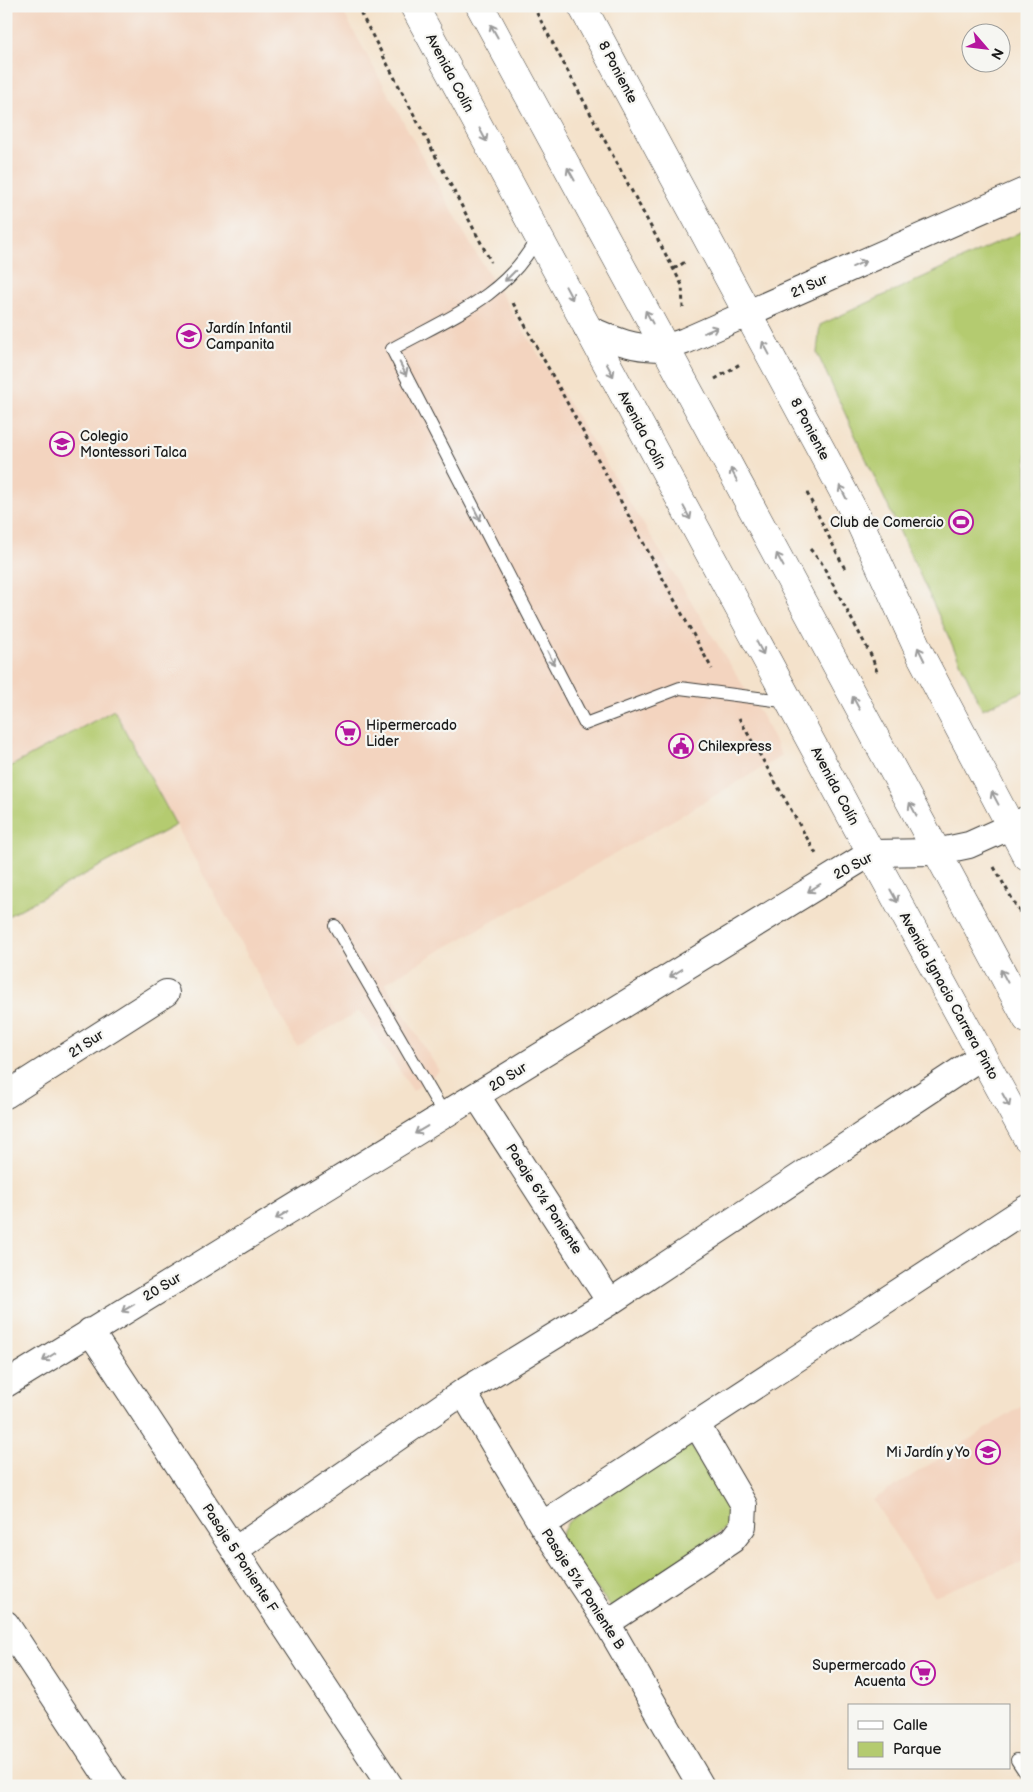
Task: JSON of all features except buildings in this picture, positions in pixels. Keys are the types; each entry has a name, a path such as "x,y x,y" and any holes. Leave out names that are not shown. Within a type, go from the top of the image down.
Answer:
{"main road":[{"name":"Avenida Colín","path":"414,6 871,853"},
{"path":"480,6 675,344 936,852 1027,1019"},
{"name":"8 Poniente","path":"582,6 860,523 921,656 1018,822 1027,857"},
{"name":"Avenida Ignacio Carrera Pinto","path":"871,853 1027,1138"}],"street":[{"name":"21 Sur","path":"587,328 607,338 628,344 647,347 675,344 723,325 1027,190"},
{"name":"20 Sur","path":"6,1384 871,853 936,852 969,845 1018,822"},
{"name":"21 Sur","path":"6,1095 166,993"},
{"path":"235,1550 463,1392 610,1302 982,1056"},
{"name":"Pasaje 6½ Poniente","path":"477,1096 610,1302"},
{"path":"542,1525 1027,1208"},
{"name":"Pasaje 5 Poniente F","path":"90,1331 390,1786"},
{"name":"Pasaje 5½ Poniente B","path":"463,1392 542,1525 607,1623 701,1786"},
{"path":"607,1623 732,1540 743,1526 744,1505 696,1423"},
{"path":"6,1624 113,1786"}],"lane":[{"path":"538,236 520,265 502,283 478,302 392,349 585,724 680,688 790,702"},
{"path":"335,926 445,1116"},
{"path":"1017,1760 1027,1775"}],"path":[{"path":"357,6 502,283 726,694 830,878"},
{"path":"534,6 682,285 675,344"},
{"path":"708,383 742,363 723,325"},
{"path":"804,488 849,576"},
{"path":"809,547 821,562 868,648 878,675"},
{"path":"980,840 1027,925"}],"shaded area":[{"path":"6,6 340,6 472,247 762,716 782,756 631,845 385,983 439,1071 413,1091 360,1011 297,1046 176,825 6,917"},
{"name":"Mi Jardín y Yo","path":"1027,1403 1027,1560 934,1596 873,1500"}],"green space":[{"name":"Club de Comercio","path":"1027,229 1027,690 982,709 817,353 820,325"},
{"path":"114,710 176,825 6,917 6,769"},
{"path":"683,1447 692,1447 731,1514 724,1529 611,1607 559,1539 568,1522"}],"place":[{"name":"Jardín Infantil Campanita","path":"189,336"},
{"name":"Colegio Montessori Talca","path":"62,444"},
{"name":"Club de Comercio","path":"961,522"},
{"name":"Hipermercado Lider","path":"348,733"},
{"name":"Chilexpress","path":"681,746"},
{"name":"Mi Jardín y Yo","path":"988,1452"},
{"name":"Supermercado Acuenta","path":"923,1673"}]}
